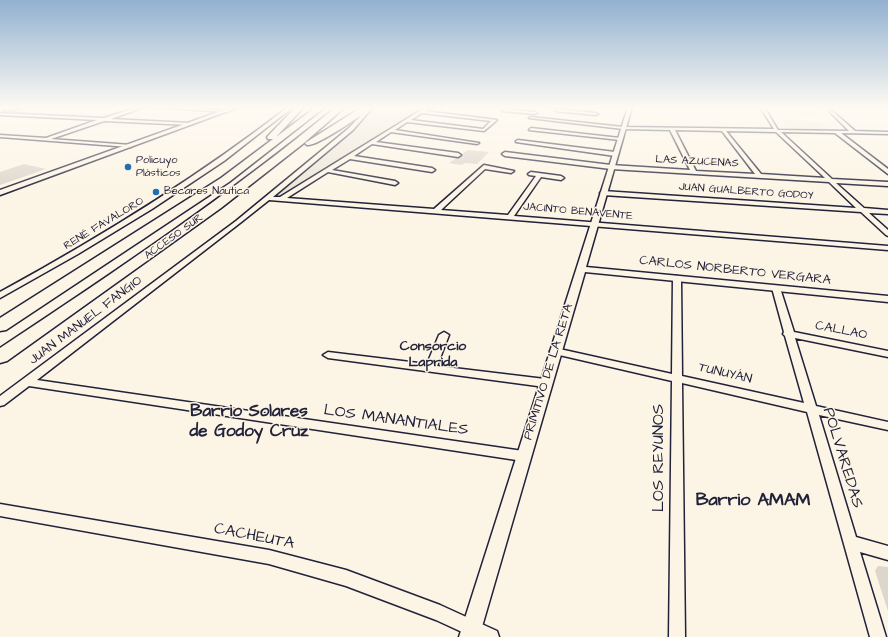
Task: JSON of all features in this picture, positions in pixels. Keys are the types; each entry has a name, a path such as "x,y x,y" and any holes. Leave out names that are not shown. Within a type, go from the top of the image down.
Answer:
{"highway":[{"path":"0,319 219,179 262,146 271,137"},
{"name":"ACCESO SUR","path":"0,326 225,180 283,137"},
{"name":"ACCESO SUR","path":"0,357 159,248 307,137"},
{"path":"159,248 202,223 295,153 322,137"}],"street":[{"path":"10,137 129,146"},
{"path":"43,139 50,137"},
{"path":"0,193 155,137"},
{"name":"RENÉ FAVALORO","path":"0,295 114,231 175,192 253,137"},
{"name":"JUAN MANUEL FANGIO","path":"0,402 267,198 342,137"},
{"path":"281,199 382,137"},
{"path":"432,137 477,143"},
{"path":"600,137 620,139"},
{"path":"676,137 694,172"},
{"path":"728,137 759,176"},
{"path":"783,137 888,234"},
{"path":"842,137 888,172"},
{"name":"PRIMITIVO DE LA RETA","path":"470,632 620,139"},
{"path":"518,141 615,154"},
{"path":"372,143 458,155"},
{"name":"LAS AZUCENAS","path":"505,154 611,167 888,184"},
{"path":"350,157 432,170"},
{"path":"436,212 484,167 511,171"},
{"path":"328,171 395,183"},
{"path":"531,174 562,178"},
{"path":"509,218 540,175"},
{"name":"JUAN GUALBERTO GODOY","path":"603,193 888,212"},
{"name":"JACINTO BENAVENTE","path":"267,198 888,248"},
{"name":"CARLOS NORBERTO VERGARA","path":"580,269 888,299"},
{"name":"LOS REYUNOS","path":"677,278 678,637"},
{"name":"POLVAREDAS","path":"776,288 788,334 878,637"},
{"name":"CALLAO","path":"788,334 888,354"},
{"path":"431,368 444,335"},
{"name":"TUNUYÁN","path":"555,351 888,426"},
{"path":"328,355 545,383"},
{"name":"LOS MANANTIALES","path":"27,382 523,456"},
{"name":"CACHEUTA","path":"0,510 261,556 304,566 346,578 433,610 470,632 491,637"},
{"path":"850,542 888,553"}],"shaded area":[{"path":"341,137 381,137 281,199 267,198"},
{"path":"468,150 489,152 477,164 465,163 462,165 449,163"},
{"path":"24,164 46,169 0,185 0,172"},
{"path":"878,566 888,567 888,611 875,571"}],"place":[{"name":"Policuyo Plásticos","path":"128,167"},
{"name":"Becares Nautica","path":"156,192"}],"district":[{"name":"Consorcio Laprida","path":"433,356"},
{"name":"Barrio Solares de Godoy Cruz","path":"249,422"},
{"name":"Barrio AMAM","path":"753,501"}]}
